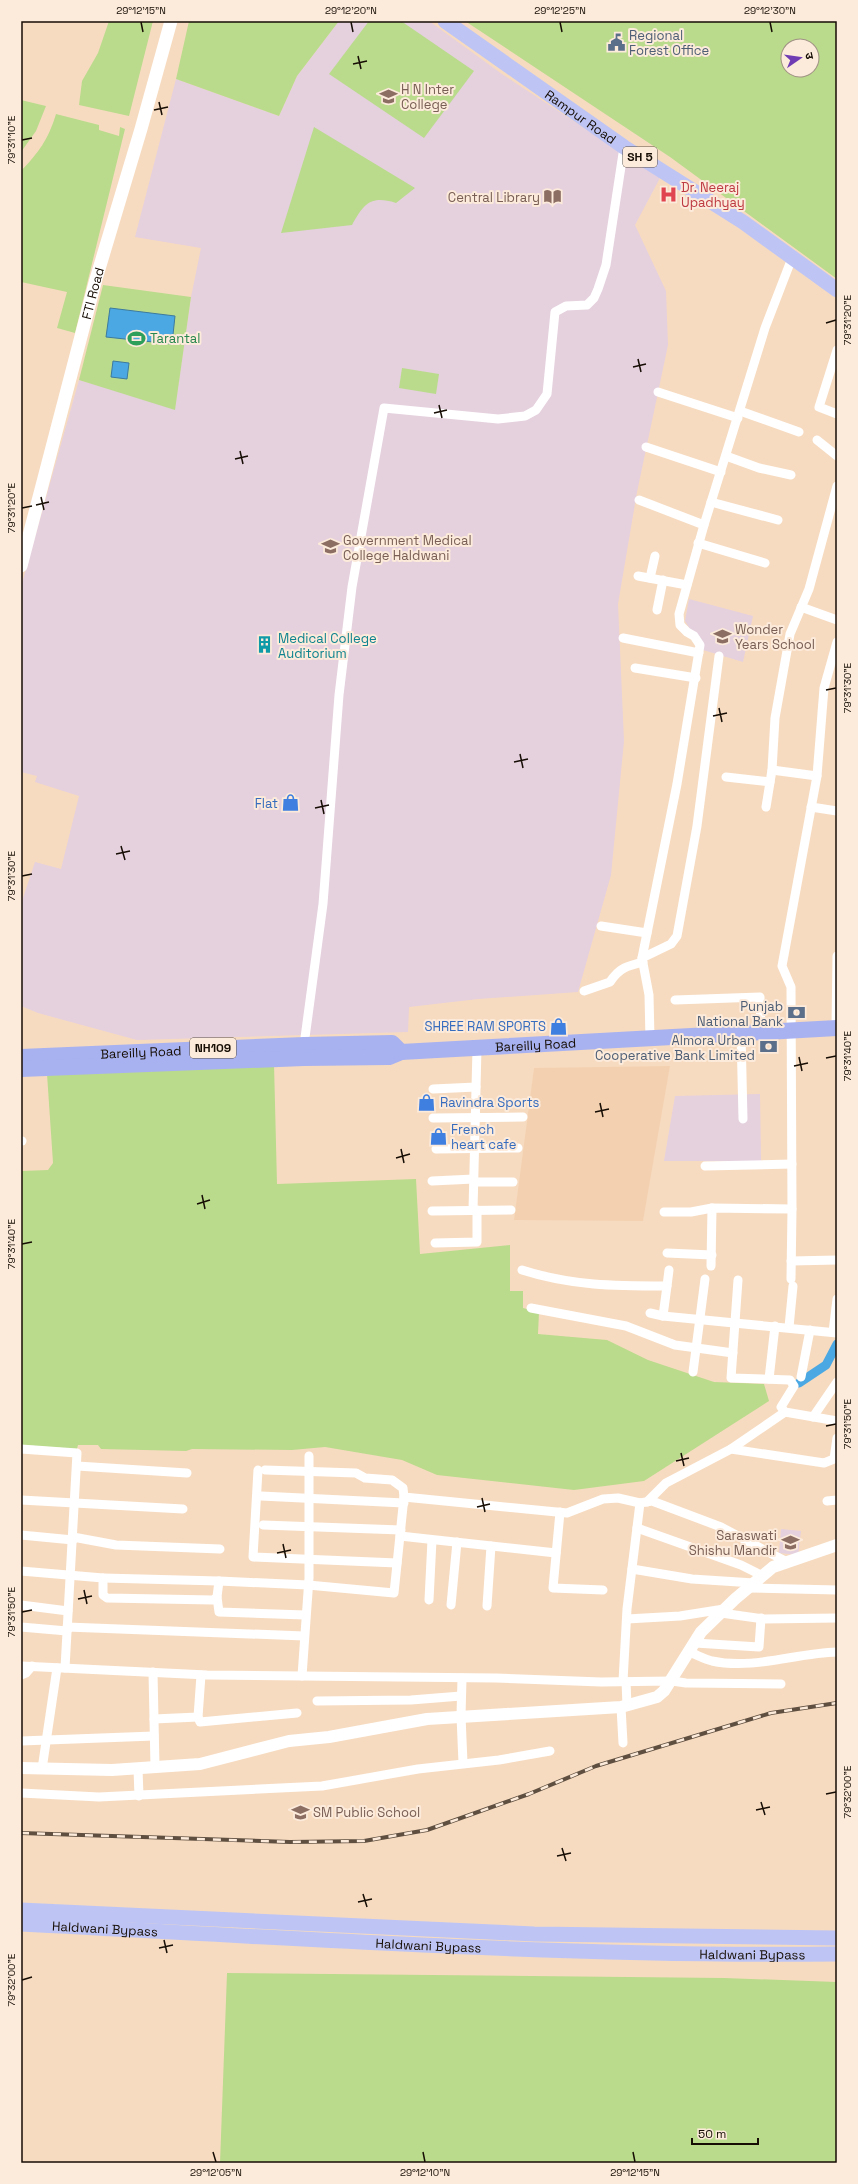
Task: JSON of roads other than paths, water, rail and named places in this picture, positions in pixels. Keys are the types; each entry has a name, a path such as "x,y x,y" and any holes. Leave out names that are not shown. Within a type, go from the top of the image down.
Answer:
{"highway":[{"name":"Bareilly Road","path":"21,1069 304,1051 392,1043 402,1052 837,1028"},
{"name":"Bareilly Road","path":"21,1057 304,1051"}],"main road":[{"name":"FTI Road","path":"21,566 96,279 141,129 170,21"},
{"name":"Rampur Road","path":"445,21 624,146 743,222 837,290"},
{"name":"Haldwani Bypass","path":"21,1910 534,1934 837,1938"},
{"name":"Haldwani Bypass","path":"21,1924 440,1945 641,1952 837,1954"}],"street":[{"path":"304,1051 323,904 339,695 352,587 384,408 498,419 525,416 536,410 547,394 555,312 566,306 587,305 594,298 602,277 606,265 624,146"},
{"path":"650,1039 650,995 643,960 696,678 700,645 694,636 686,632 680,625 679,614 698,543 765,328 792,258"},
{"path":"837,350 819,407 837,414"},
{"path":"658,392 799,432"},
{"path":"817,440 837,456"},
{"path":"646,447 721,472"},
{"path":"726,456 759,468 791,475"},
{"path":"766,807 772,770 775,718 790,634 809,589 837,486"},
{"path":"639,500 704,525"},
{"path":"711,502 778,520"},
{"path":"698,543 766,563"},
{"path":"650,578 655,556"},
{"path":"638,576 687,585"},
{"path":"657,610 663,580"},
{"path":"801,607 837,620"},
{"path":"623,638 699,653"},
{"path":"789,1327 792,1282 790,984 783,972 782,966 816,776 824,688 837,642"},
{"path":"584,991 610,982 617,972 625,966 643,960 671,944 678,936 697,826 719,656"},
{"path":"635,668 696,678"},
{"path":"772,770 816,776"},
{"path":"726,776 770,782"},
{"path":"811,806 837,811"},
{"path":"602,926 647,933"},
{"path":"837,956 837,1028"},
{"path":"675,1000 760,997 761,1032"},
{"path":"741,1033 743,1119"},
{"path":"435,1243 477,1242 474,1181 477,1048"},
{"path":"433,1089 476,1087"},
{"path":"433,1118 523,1117"},
{"path":"436,1149 518,1148"},
{"path":"705,1166 792,1164"},
{"path":"432,1181 513,1182"},
{"path":"664,1212 691,1212 712,1208 792,1209"},
{"path":"711,1266 712,1208"},
{"path":"432,1211 511,1210"},
{"path":"667,1253 712,1255"},
{"path":"791,1261 837,1260"},
{"path":"522,1270 551,1279 593,1285 667,1286"},
{"path":"663,1316 668,1270"},
{"path":"693,1372 705,1279"},
{"path":"738,1280 731,1378 790,1380 794,1386 781,1407 785,1412 837,1421"},
{"path":"650,1313 699,1320 835,1332 837,1299"},
{"path":"531,1308 626,1326 675,1345 733,1354"},
{"path":"769,1379 775,1326"},
{"path":"801,1377 810,1330"},
{"path":"814,1417 837,1382"},
{"path":"623,1743 627,1620 637,1528 643,1503 666,1483 731,1449 785,1412"},
{"path":"731,1449 824,1462 834,1459 837,1438"},
{"path":"21,1449 77,1453 67,1629 42,1768"},
{"path":"302,1676 309,1560 309,1456"},
{"path":"76,1466 187,1473"},
{"path":"21,1571 71,1574 104,1578 308,1585 394,1593 398,1563 404,1500 403,1488 392,1480 365,1478 356,1472 342,1474 309,1471 261,1470 253,1557 398,1563"},
{"path":"261,1496 404,1500 567,1513 603,1499 618,1498 643,1503 652,1501 721,1527 786,1562"},
{"path":"21,1500 183,1509"},
{"path":"827,1501 837,1500"},
{"path":"560,1512 553,1588 603,1590"},
{"path":"263,1525 401,1533 432,1540 556,1552"},
{"path":"637,1528 741,1565 755,1582"},
{"path":"21,1535 73,1538 116,1545 220,1549"},
{"path":"429,1600 432,1540"},
{"path":"451,1604 457,1542"},
{"path":"21,1768 112,1770 200,1764 289,1742 329,1737 426,1719 624,1706 657,1697 672,1681 701,1632 755,1582 773,1567 837,1545"},
{"path":"487,1606 491,1546"},
{"path":"632,1569 692,1579 755,1582 837,1590"},
{"path":"104,1578 103,1595 107,1598 213,1600 217,1597"},
{"path":"219,1581 217,1597 219,1612 306,1615"},
{"path":"21,1605 68,1611"},
{"path":"627,1620 723,1611 761,1618 837,1618"},
{"path":"692,1647 759,1647 761,1618"},
{"path":"21,1627 304,1636"},
{"path":"692,1647 712,1661 768,1662 811,1653 837,1652"},
{"path":"21,1666 201,1675 462,1678 601,1682 672,1681 686,1683 781,1684"},
{"path":"21,1675 26,1673 32,1666"},
{"path":"153,1672 155,1767"},
{"path":"201,1675 198,1717 201,1722 297,1713"},
{"path":"462,1678 461,1716 464,1763"},
{"path":"317,1701 411,1700 461,1696"},
{"path":"154,1719 198,1717"},
{"path":"21,1741 154,1736"},
{"path":"21,1793 99,1797 322,1786 550,1751"},
{"path":"138,1768 139,1796"}],"water":[{"path":"110,308 175,316 172,344 106,337"},
{"path":"113,361 129,363 127,379 111,377"}],"waterway":[{"path":"799,1383 826,1365 837,1344"}],"railway":[{"path":"21,1833 290,1842 364,1841 427,1830 529,1794 596,1766 771,1713 837,1703"}],"place":[{"name":"Regional Forest Office","path":"616,42"},
{"name":"H N Inter College","path":"388,96"},
{"name":"Dr. Neeraj Upadhyay","path":"668,194"},
{"name":"Central Library","path":"553,197"},
{"name":"Tarantal","path":"137,338"},
{"name":"Government Medical College Haldwani","path":"330,547"},
{"name":"Wonder Years School","path":"722,636"},
{"name":"Medical College Auditorium","path":"265,645"},
{"name":"Flat","path":"291,803"},
{"name":"Punjab National Bank","path":"796,1013"},
{"name":"SHREE RAM SPORTS","path":"559,1026"},
{"name":"Almora Urban Cooperative Bank Limited","path":"768,1047"},
{"name":"Ravindra Sports","path":"427,1102"},
{"name":"French heart cafe","path":"438,1136"},
{"name":"Saraswati Shishu Mandir","path":"790,1542"},
{"name":"SM Public School","path":"300,1812"}]}
